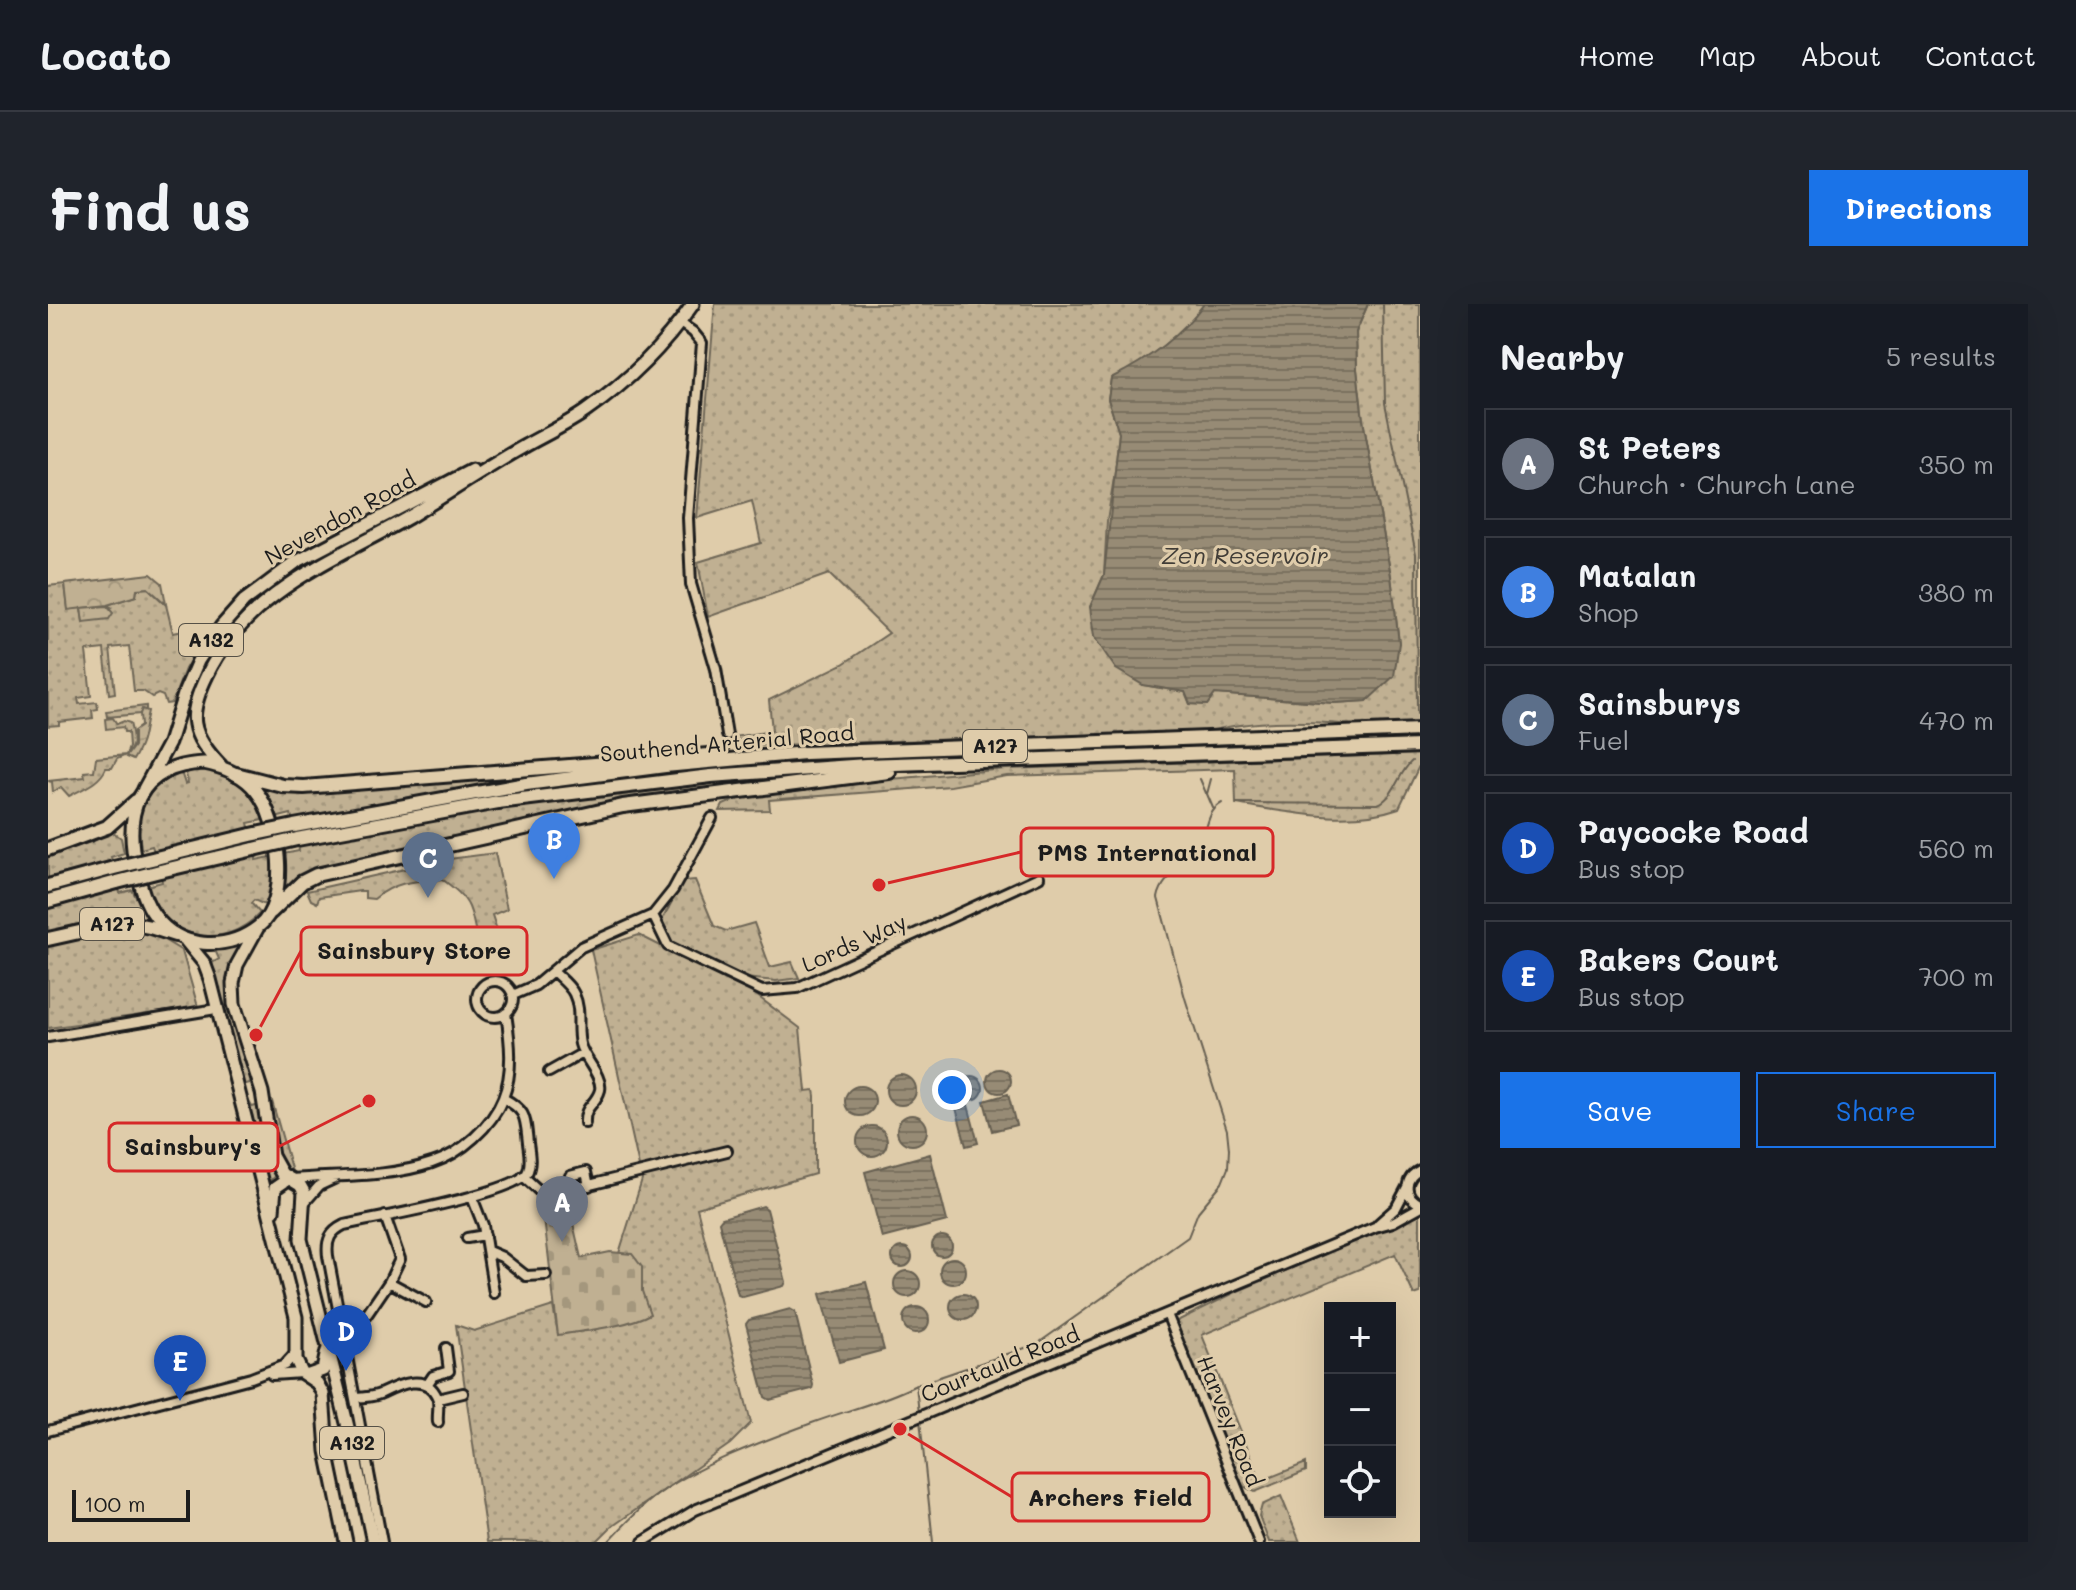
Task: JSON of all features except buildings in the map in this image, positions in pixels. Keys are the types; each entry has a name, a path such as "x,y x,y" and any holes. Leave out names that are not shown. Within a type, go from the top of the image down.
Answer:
{"highway":[{"name":"Southend Arterial Road","path":"48,901 160,871 294,826 401,804 665,766 805,753 1420,730"},
{"name":"Southend Arterial Road","path":"48,886 156,858 252,842 297,839 454,809 618,786 807,768 1420,746"},
{"name":"A127","path":"236,774 283,786 304,787 705,754 805,753"},
{"name":"A127","path":"271,912 302,882 316,875 588,812 789,783 1008,760"},
{"path":"48,849 107,827 136,801"},
{"name":"A127","path":"48,939 124,922 181,938"}],"main road":[{"name":"Nevendon Road","path":"144,789 169,743 198,661 215,634 244,601 278,574 315,551 560,427 612,392 639,369 693,304"},
{"name":"Nevendon Road","path":"221,766 198,740 194,712 214,660 255,609 303,574 381,532 524,446"},
{"name":"A132","path":"346,1542 327,1451 325,1403 320,1388 305,1374 295,1353 296,1317 207,969 181,938 154,916 144,896 130,839 136,801 144,789 164,773 182,765 204,763 221,766 236,774 255,789 270,820 279,875 271,912 258,927 237,965 233,994 262,1092 272,1156 289,1179 302,1188 301,1239 373,1542"},
{"name":"A132","path":"181,938 211,944 227,942 258,927"},
{"name":"A132","path":"274,1229 274,1192 277,1185 289,1179"},
{"path":"305,1374 318,1373 325,1367 327,1345"}],"street":[{"path":"680,323 699,338 702,350 688,518 691,584 716,669 727,735"},
{"path":"513,995 536,985 581,947 653,915 673,890 712,818"},
{"name":"Lords Way","path":"653,915 668,946 762,991 797,988 1039,877"},
{"path":"553,971 575,997 579,1007 579,1042 599,1082 600,1089 586,1109 585,1123"},
{"path":"491,981 506,984 513,995 511,1007 506,1013 499,1016 484,1013 478,1006 478,992 482,986 491,981"},
{"path":"48,1037 216,1009"},
{"path":"289,1179 339,1177 432,1163 446,1157 480,1132 503,1098 511,1046 506,1013"},
{"path":"549,1072 583,1053"},
{"path":"382,1542 327,1247 336,1229 472,1197 514,1183 523,1176 530,1162 525,1117 522,1110 503,1098"},
{"path":"523,1176 545,1196 727,1151"},
{"name":"Courtauld Road","path":"1375,1227 1396,1208 1410,1177 1420,1170"},
{"path":"570,1176 586,1172 589,1186"},
{"path":"304,1203 319,1186 339,1177"},
{"name":"Courtauld Road","path":"643,1542 695,1510 1393,1222 1420,1206 1410,1198 1407,1187"},
{"path":"472,1197 485,1235 494,1293"},
{"path":"357,1329 389,1282 400,1259 385,1216"},
{"path":"467,1238 485,1235"},
{"path":"489,1256 502,1257 526,1276 546,1275"},
{"path":"389,1282 426,1302"},
{"name":"Harvey Road","path":"1167,1314 1259,1542"},
{"path":"427,1385 433,1376 449,1371 446,1348"},
{"path":"48,1431 251,1378 285,1365 295,1353"},
{"path":"251,1378 305,1374"},
{"path":"357,1398 382,1393 392,1386 419,1382 427,1385 438,1399 438,1422"},
{"path":"438,1399 463,1393"}],"green space":[{"path":"715,304 1204,304 1162,347 1111,379 1108,399 1119,433 1107,521 1104,575 1090,607 1143,685 1186,692 1190,704 1207,705 1215,694 1334,703 1367,701 1399,643 1391,576 1363,420 1356,332 1368,304 1420,304 1420,723 1369,726 1280,722 1243,724 1210,731 749,746 733,737 772,731 769,700 843,664 889,633 829,574 708,617 698,562 761,543 752,501 697,518"},
{"path":"151,574 162,583 166,604 148,588 137,589 136,596 107,605 68,610 65,584"},
{"path":"65,584 68,609 81,608 83,622 111,607 107,605 136,596 137,589 148,588 166,605 173,633 211,626 185,669 172,703 166,704 163,696 158,694 152,697 143,691 134,691 129,646 110,648 115,693 109,694 104,649 86,651 91,696 78,698 79,704 97,702 98,709 92,710 93,718 48,726 48,586"},
{"path":"107,606 113,613 109,619 83,622 81,608"},
{"path":"146,706 146,711 142,710 140,714 107,717 106,711"},
{"path":"142,709 148,711 142,742 133,760 126,757 134,746 134,731 141,726"},
{"path":"113,718 117,724 124,721 130,723 132,745 126,754 128,732 124,732 123,727 106,729 105,719"},
{"path":"1420,754 1420,764 1399,808 1359,816 1297,814 1236,804 1235,769 1007,776 950,786 769,800 770,810 720,811 723,805 745,796 1006,769"},
{"path":"125,755 117,759 112,768 106,768 95,782 69,796 61,787 53,792 52,782 48,781 85,777 84,772 94,771 96,758"},
{"path":"582,767 573,773 453,791 293,822 291,814 275,818 263,790 264,787 282,790"},
{"path":"191,770 215,772 236,782 253,798 263,820 248,823 250,831 155,854 152,846 141,849 139,830 136,829 145,802 155,788 178,773 185,784 188,783 186,774"},
{"path":"821,772 821,775 658,796 318,870 283,893 283,854 299,851 298,844 455,814 638,788"},
{"path":"112,831 121,838 124,853 111,857 113,864 48,882 48,855 94,841"},
{"path":"255,853 256,860 271,857 273,876 269,893 265,905 254,900 251,903 260,913 229,933 212,936 180,928 166,918 155,904 147,886 162,882 161,875"},
{"path":"495,853 507,909 492,915 507,960 503,974 485,970 469,907 461,895 442,879 398,885 374,899 365,898 365,891 360,891 319,897 317,903 311,900 307,891 449,859"},
{"path":"695,880 714,926 726,931 754,923 770,967 792,962 799,978 776,981 744,978 673,944 661,922 683,881"},
{"path":"118,886 120,893 132,890 149,920 48,934 48,905"},
{"path":"127,929 154,934 182,951 198,1007 48,1028 48,946"},
{"path":"639,935 752,992 800,1028 806,1091 814,1090 815,1096 815,1174 697,1208 751,1423 730,1444 610,1528 596,1542 487,1542 456,1325 474,1331 553,1306 558,1334 595,1330 642,1180 591,950"},
{"path":"235,946 239,949 231,970 256,1096 250,1083 242,1085 212,963 219,959 215,950"},
{"path":"245,1094 252,1107 260,1105 265,1160 275,1176 268,1182"},
{"path":"269,1101 272,1101 292,1172 276,1150"},
{"path":"567,1197 581,1258 610,1252 632,1254 642,1267 642,1291 650,1314 618,1325 558,1335 542,1202"},
{"path":"1420,1214 1420,1293 1414,1295 1395,1254 1202,1335 1261,1481 1306,1463 1306,1471 1255,1492 1243,1486 1173,1323 1238,1291"},
{"path":"1281,1496 1300,1542 1269,1542 1259,1516 1262,1505"}],"water":[{"name":"Zen Reservoir","path":"1204,304 1368,304 1356,332 1357,369 1399,643 1394,676 1367,701 1334,703 1215,694 1207,705 1190,704 1185,692 1143,685 1116,669 1094,637 1090,607 1104,575 1119,433 1108,399 1111,378 1162,347"},
{"path":"999,1069 1007,1073 1011,1081 1007,1089 999,1093 991,1089 987,1081 991,1073"},
{"path":"901,1075 912,1079 916,1090 912,1101 901,1105 890,1101 886,1090 890,1079"},
{"path":"971,1076 979,1080 983,1088 979,1096 971,1100 963,1096 959,1088 963,1080"},
{"path":"860,1086 871,1090 875,1101 871,1112 860,1116 849,1112 845,1101 849,1090"},
{"path":"1008,1094 1016,1125 992,1131 984,1101"},
{"path":"968,1105 978,1143 966,1146 956,1108"},
{"path":"912,1115 923,1119 927,1130 923,1141 912,1145 901,1141 897,1130 901,1119"},
{"path":"872,1126 883,1130 887,1141 883,1152 872,1156 861,1152 857,1141 861,1130"},
{"path":"930,1154 947,1221 882,1238 865,1172"},
{"path":"763,1206 767,1209 786,1282 784,1286 743,1297 738,1295 719,1222 722,1218"},
{"path":"942,1236 949,1239 952,1246 949,1253 942,1256 935,1253 932,1246 935,1239"},
{"path":"902,1247 909,1250 912,1257 909,1264 902,1267 895,1264 892,1257 895,1250"},
{"path":"953,1258 962,1262 966,1271 962,1280 953,1284 944,1280 940,1271 944,1262"},
{"path":"907,1271 916,1275 920,1284 916,1293 907,1297 898,1293 894,1284 898,1275"},
{"path":"866,1282 884,1350 839,1362 820,1294"},
{"path":"963,1294 972,1298 976,1307 972,1316 963,1320 954,1316 950,1307 954,1298"},
{"path":"916,1307 925,1311 929,1320 925,1329 916,1333 907,1329 903,1320 907,1311"},
{"path":"790,1309 795,1312 813,1385 812,1389 770,1400 765,1397 746,1324 749,1320"}],"waterway":[{"path":"1383,304 1385,403 1416,554 1417,714"},
{"path":"1237,803 1378,804 1389,796 1412,761"},
{"path":"1200,779 1206,793"},
{"path":"1211,779 1207,794 1213,808"},
{"path":"916,1385 1037,1344 1188,1237 1198,1212 1222,1183 1228,1168 1227,1130 1185,998 1158,898 1164,883 1199,848 1212,812 1222,803"},
{"path":"608,1542 640,1509 668,1487 750,1447 916,1385 919,1414"},
{"path":"920,1420 933,1542"}],"place":[{"name":"Matalan","path":"554,879"},
{"name":"PMS International","path":"879,885"},
{"name":"Sainsburys","path":"428,898"},
{"name":"Sainsbury Store","path":"256,1035"},
{"name":"Sainsbury's","path":"369,1101"},
{"name":"St Peters","path":"562,1242"},
{"name":"Paycocke Road","path":"346,1371"},
{"name":"Bakers Court","path":"180,1401"},
{"name":"Archers Field","path":"900,1429"}]}
